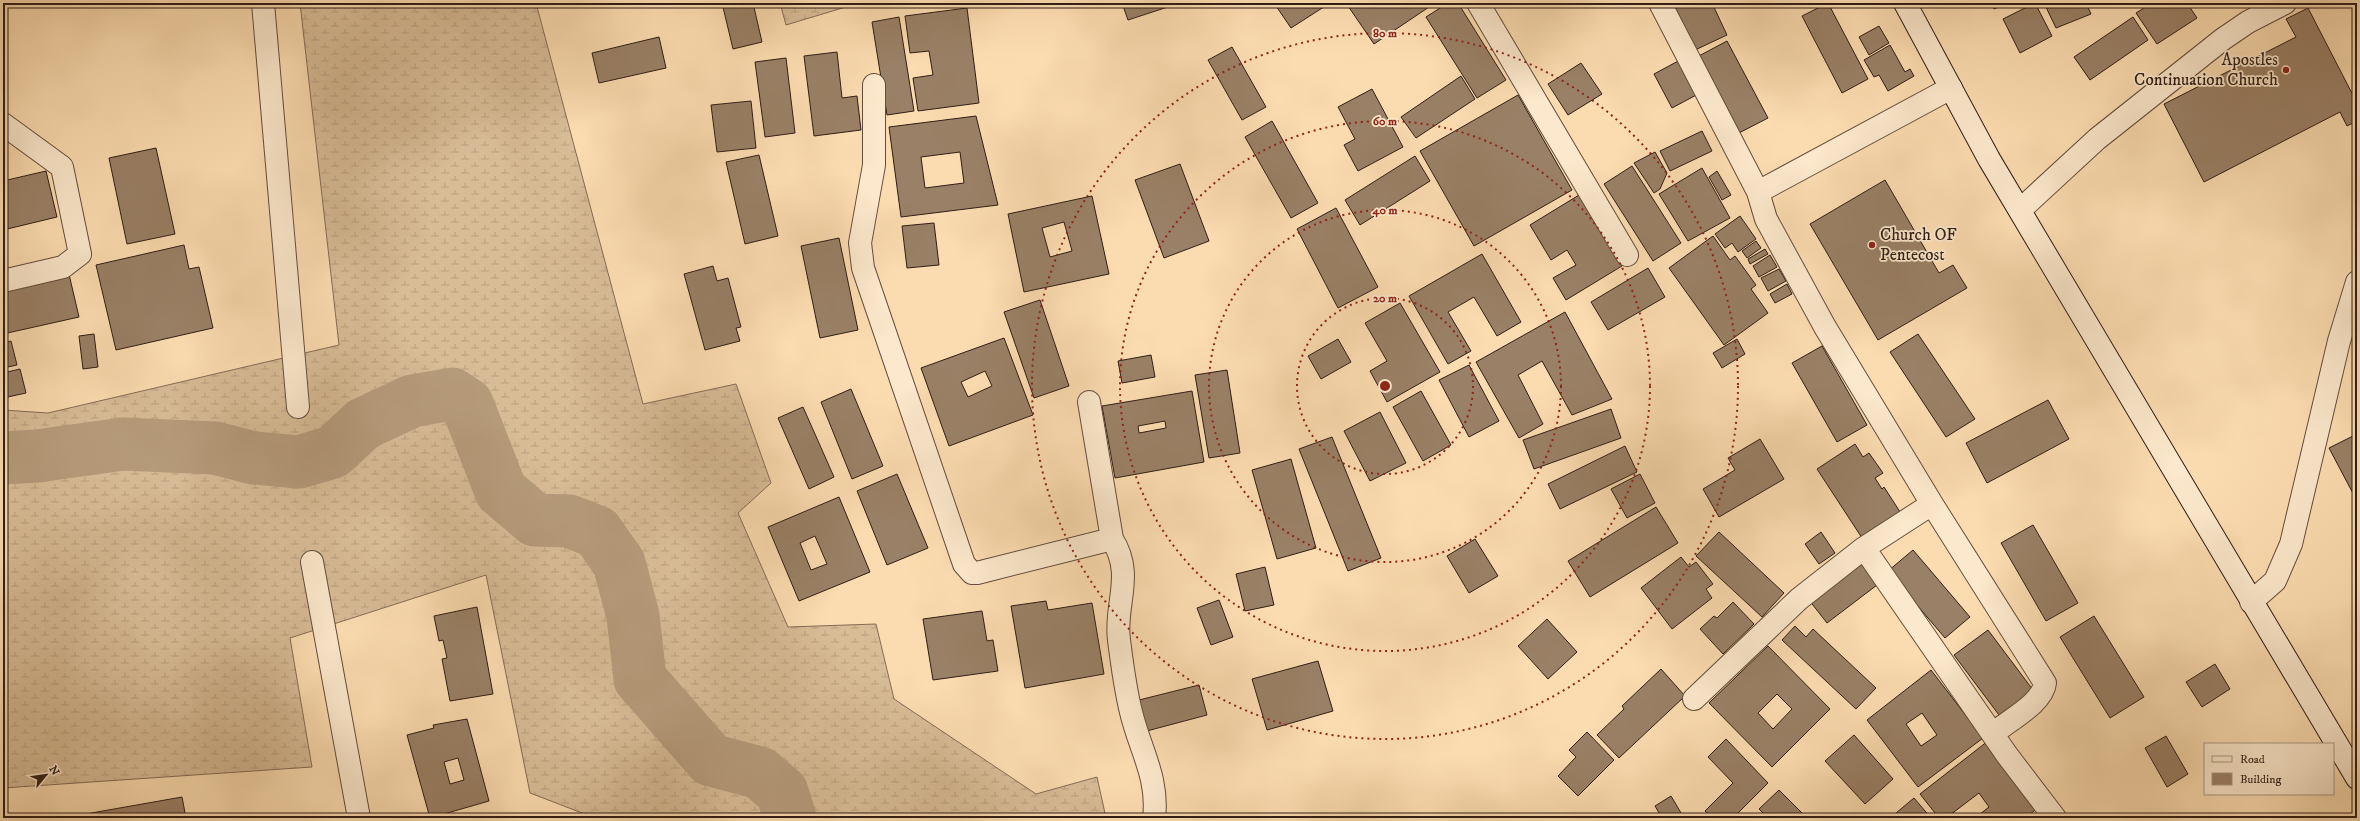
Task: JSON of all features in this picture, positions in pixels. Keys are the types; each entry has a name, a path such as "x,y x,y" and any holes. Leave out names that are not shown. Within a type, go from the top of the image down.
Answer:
{"street":[{"path":"263,3 298,407"},
{"path":"1478,3 1627,255"},
{"path":"1660,3 1758,192 1766,219 1788,262 1932,504 2046,683 2045,689 2037,701 1994,733"},
{"path":"1905,3 1989,159 2357,778"},
{"path":"2020,210 2097,139 2217,43 2248,22 2286,3"},
{"path":"874,85 874,165 860,242 863,268 964,564 972,573 977,573 1112,539"},
{"path":"1758,192 1951,88"},
{"path":"3,124 62,167 80,254 63,268 3,281"},
{"path":"2251,602 2275,581 2291,544 2339,341 2356,291"},
{"path":"1089,402 1112,539 1121,553 1123,593 1118,634 1131,714 1155,789 1154,818"},
{"path":"1694,699 1799,599 1864,548 1932,504"},
{"path":"1864,548 2055,818"},
{"path":"312,562 359,818"}],"green space":[{"path":"300,3 536,3 643,404 736,384 771,483 738,513 788,627 876,624 894,699 1036,794 1097,777 1106,818 595,818 530,793 486,575 290,638 312,767 3,788 3,410 48,413 339,345"},
{"path":"780,3 859,3 786,25"}],"building":[{"path":"722,3 753,3 762,42 733,49"},
{"path":"1122,3 1180,3 1128,20"},
{"path":"1274,3 1330,3 1291,28"},
{"path":"1346,3 1435,3 1374,44"},
{"path":"1448,3 1458,3 1506,80 1477,98 1426,17"},
{"path":"1673,3 1712,3 1727,35 1695,50"},
{"path":"1828,3 1868,79 1842,93 1802,16"},
{"path":"1991,3 2007,3 1994,9"},
{"path":"2035,3 2052,36 2020,53 2003,19"},
{"path":"2044,3 2086,3 2091,14 2056,28"},
{"path":"2152,3 2187,3 2197,18 2157,44 2136,13"},
{"path":"967,8 979,103 918,111 913,78 933,75 929,51 910,53 905,16"},
{"name":"Apostles Continuation Church","path":"2308,8 2357,103 2357,121 2347,126 2340,112 2204,182 2164,104 2296,37 2286,19"},
{"path":"899,17 914,111 887,115 872,22"},
{"path":"2133,17 2148,40 2090,80 2074,57"},
{"path":"1879,26 1889,43 1869,55 1859,37"},
{"path":"659,37 666,68 599,83 592,53"},
{"path":"1727,41 1768,118 1737,134 1697,57"},
{"path":"1890,45 1905,72 1910,69 1914,76 1888,91 1879,75 1874,77 1864,60"},
{"path":"1232,47 1266,107 1242,120 1208,60"},
{"path":"837,52 842,98 857,96 861,130 814,136 804,56"},
{"path":"786,58 795,133 765,137 755,62"},
{"path":"1682,59 1700,93 1672,108 1654,74"},
{"path":"1581,63 1602,94 1568,115 1548,84"},
{"path":"1461,76 1475,99 1416,138 1401,117"},
{"path":"1372,89 1403,147 1358,171 1344,145 1355,139 1338,107"},
{"path":"1518,95 1572,190 1474,246 1420,151"},
{"path":"751,101 756,148 717,152 711,105"},
{"path":"976,116 998,205 901,217 889,127","holes":["960,152 964,183 925,188 921,157"]},
{"path":"1272,121 1318,203 1291,218 1245,137"},
{"path":"1702,131 1712,151 1670,171 1660,151"},
{"path":"156,148 175,234 127,244 109,158"},
{"path":"1655,152 1667,173 1660,189 1654,193 1634,163"},
{"path":"759,155 778,236 745,244 726,162"},
{"path":"1415,156 1430,181 1360,225 1345,200"},
{"path":"1180,164 1209,241 1164,258 1135,180"},
{"path":"1632,166 1681,243 1653,261 1604,184"},
{"path":"1702,168 1730,218 1688,241 1659,194"},
{"path":"46,171 57,217 3,230 3,181"},
{"path":"1717,171 1731,195 1722,200 1709,177"},
{"name":"Church OF Pentecost","path":"1885,180 1939,273 1953,265 1967,288 1878,340 1810,224"},
{"path":"1579,195 1622,266 1566,300 1553,278 1576,265 1567,250 1551,260 1530,225"},
{"path":"1092,196 1109,274 1024,292 1008,214","holes":["1064,222 1072,251 1050,257 1042,228"]},
{"path":"1336,208 1378,287 1338,308 1297,229"},
{"path":"1740,216 1756,239 1738,252 1732,243 1725,248 1715,234"},
{"path":"934,223 939,265 907,268 902,226"},
{"path":"1713,236 1730,260 1735,256 1756,285 1751,289 1768,313 1724,345 1669,268"},
{"path":"839,238 858,330 820,338 801,246"},
{"path":"1756,241 1761,248 1747,258 1742,251"},
{"path":"184,245 189,269 199,267 213,328 116,350 96,265"},
{"path":"1765,249 1768,254 1750,264 1748,259"},
{"path":"1482,254 1521,322 1497,336 1474,297 1448,312 1471,351 1448,364 1409,296"},
{"path":"1770,255 1777,267 1759,277 1753,266"},
{"path":"713,266 717,281 728,278 741,327 736,328 740,341 705,350 684,274"},
{"path":"1648,268 1665,297 1608,330 1591,302"},
{"path":"1779,269 1786,281 1768,291 1761,278"},
{"path":"68,270 79,317 3,334 3,285"},
{"path":"1787,284 1792,294 1775,303 1770,294"},
{"path":"1040,300 1069,386 1034,398 1004,312"},
{"path":"1400,303 1440,372 1387,402 1370,371 1387,361 1365,323"},
{"path":"1565,312 1612,399 1572,415 1542,361 1518,375 1543,424 1519,438 1476,362"},
{"path":"94,334 98,367 83,369 79,336"},
{"path":"1918,334 1975,419 1946,437 1890,352"},
{"path":"1004,338 1033,415 949,446 921,368","holes":["985,371 992,386 968,397 961,382"]},
{"path":"1338,339 1351,362 1321,379 1308,356"},
{"path":"1737,339 1745,354 1722,368 1713,353"},
{"path":"11,341 17,365 3,368 3,343"},
{"path":"1822,346 1867,425 1837,442 1792,363"},
{"path":"1151,355 1155,377 1122,383 1118,361"},
{"path":"1469,365 1499,421 1469,437 1439,380"},
{"path":"20,369 26,393 3,398 3,373"},
{"path":"1227,370 1240,453 1209,458 1195,375"},
{"path":"851,389 883,466 852,479 821,402"},
{"path":"1192,391 1204,462 1115,478 1102,406","holes":["1165,421 1166,428 1139,433 1138,426"]},
{"path":"1421,391 1451,445 1423,461 1393,407"},
{"path":"2048,400 2069,439 1987,483 1966,443"},
{"path":"803,407 834,477 809,489 778,418"},
{"path":"1611,409 1621,438 1534,469 1523,440"},
{"path":"1380,412 1406,463 1370,481 1344,431"},
{"path":"2357,434 2357,501 2329,448"},
{"path":"1332,437 1381,558 1348,571 1299,449"},
{"path":"1760,439 1784,479 1719,517 1703,489 1735,470 1728,458"},
{"path":"1855,444 1863,457 1869,453 1883,473 1875,478 1882,489 1884,487 1902,515 1864,541 1817,469"},
{"path":"1625,446 1637,472 1560,509 1548,484"},
{"path":"1291,459 1316,548 1277,559 1252,470"},
{"path":"897,474 928,548 887,565 857,491"},
{"path":"1640,474 1655,503 1627,518 1611,489"},
{"path":"839,497 870,572 799,601 768,527","holes":["815,536 827,564 811,570 800,543"]},
{"path":"1656,507 1678,543 1590,597 1568,561"},
{"path":"2033,525 2078,603 2046,621 2001,543"},
{"path":"1719,532 1784,593 1762,617 1696,556"},
{"path":"1821,532 1835,553 1819,564 1805,544"},
{"path":"1475,539 1498,576 1469,593 1447,556"},
{"path":"1913,550 1970,617 1945,638 1888,571"},
{"path":"1681,557 1689,567 1696,562 1713,584 1706,589 1712,598 1672,629 1641,588"},
{"path":"1860,562 1877,585 1827,623 1809,600"},
{"path":"1265,567 1274,605 1245,611 1236,574"},
{"path":"1219,600 1233,637 1211,645 1197,608"},
{"path":"1046,601 1048,610 1092,603 1104,674 1025,688 1011,606"},
{"path":"1733,602 1754,624 1723,654 1700,629 1714,616 1717,618"},
{"path":"477,607 493,694 450,701 442,659 447,658 443,640 439,641 434,616"},
{"path":"982,611 987,641 993,640 998,671 933,680 923,619"},
{"path":"2094,616 2144,697 2110,718 2060,637"},
{"path":"1547,619 1577,652 1548,679 1518,646"},
{"path":"1795,626 1806,637 1813,629 1876,688 1856,709 1782,640"},
{"path":"1988,630 2036,694 2002,719 1954,655"},
{"path":"1768,646 1830,709 1772,767 1709,703","holes":["1777,694 1792,709 1773,729 1758,713"]},
{"path":"1318,661 1333,711 1267,730 1252,679"},
{"path":"2215,664 2230,689 2202,707 2186,682"},
{"path":"1661,669 1685,696 1619,758 1597,735 1624,709 1622,706"},
{"path":"1931,670 1983,738 1918,787 1867,720","holes":["1922,713 1937,735 1921,746 1906,724"]},
{"path":"1199,685 1207,715 1143,732 1135,701"},
{"path":"467,719 489,801 430,818 407,735 434,728 433,725","holes":["458,758 464,780 450,784 444,762"]},
{"path":"1587,732 1614,760 1578,796 1558,776 1576,757 1569,750"},
{"path":"1854,735 1893,779 1865,804 1825,761"},
{"path":"2166,736 2188,774 2167,787 2145,748"},
{"path":"1726,739 1768,783 1733,818 1713,818 1705,811 1733,783 1708,757"},
{"path":"1988,741 2039,807 2025,818 1975,818 1989,807 1979,793 1946,818 1939,818 1920,794"},
{"path":"1779,790 1806,817 1805,818 1768,818 1759,809"},
{"path":"1671,796 1684,818 1662,818 1655,806"},
{"path":"182,797 186,818 80,818 80,815"},
{"path":"1914,798 1931,818 1890,818"}],"waterway":[{"path":"3,458 37,456 123,444 215,448 254,458 299,462 333,452 363,424 412,401 452,394 467,404 501,491 535,520 569,521 597,532 619,563 633,616 640,679 711,760 760,773 782,792 790,818"}],"place":[{"name":"Apostles Continuation Church","path":"2286,70"},
{"name":"Church OF Pentecost","path":"1872,245"}]}
